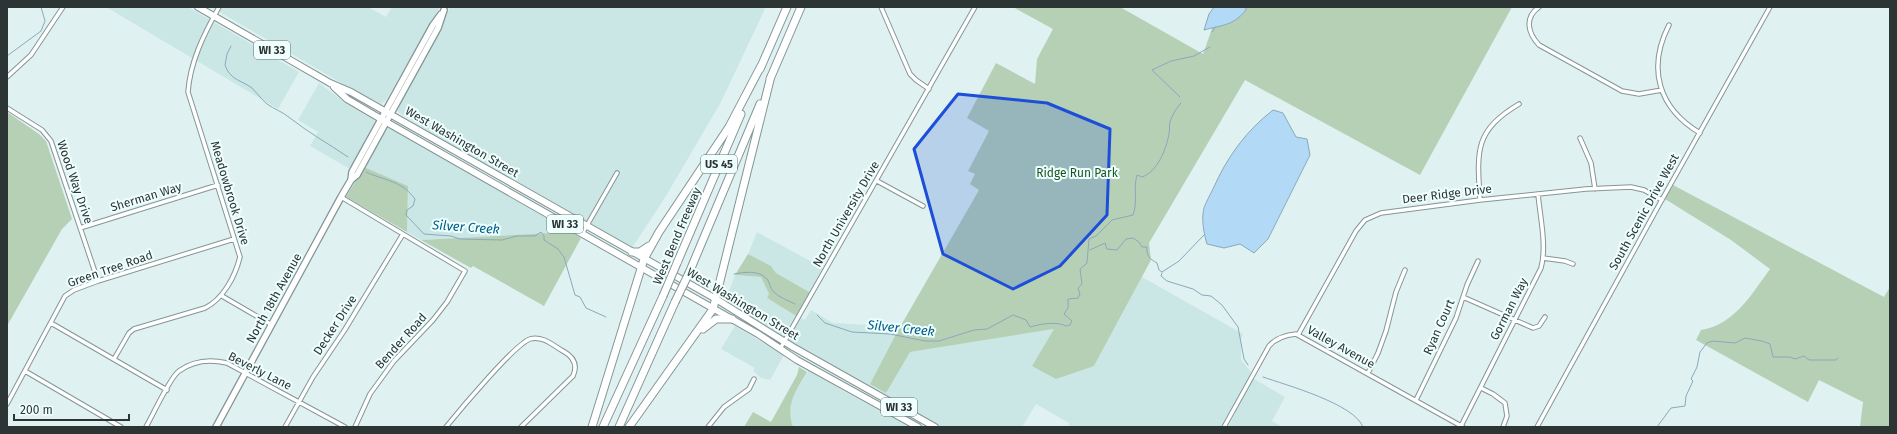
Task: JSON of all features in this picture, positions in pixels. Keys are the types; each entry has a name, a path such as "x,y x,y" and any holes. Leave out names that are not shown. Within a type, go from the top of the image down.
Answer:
{"highway":[{"name":"West Bend Freeway","path":"603,427 663,296 787,7"},
{"name":"West Bend Freeway","path":"618,427 688,273 800,7"},
{"path":"592,427 640,267 651,244 729,127 761,66"},
{"path":"629,427 697,334 713,309 771,76"},
{"path":"632,252 640,252 651,244"},
{"path":"697,334 716,319 732,319"}],"main road":[{"name":"West Washington Street","path":"198,7 330,83 351,92 716,299 786,342 935,427"},
{"name":"West Washington Street","path":"330,83 347,99 384,121 732,319 780,349 918,427"}],"street":[{"path":"7,77 31,55 62,7"},
{"name":"Meadowbrook Drive","path":"114,359 129,333 134,329 205,308 215,303 222,296 238,267 240,257 188,92 189,78 193,62 219,7"},
{"path":"881,7 910,74 929,89"},
{"name":"North University Drive","path":"780,349 786,342 975,7"},
{"path":"1539,7 1532,13 1529,24 1531,35 1539,45 1622,91 1639,94 1662,90"},
{"name":"South Scenic Drive West","path":"1537,427 1770,7"},
{"name":"North 18th Avenue","path":"216,427 351,180 352,172 384,121 433,25 445,9"},
{"path":"1668,25 1659,51 1658,60 1658,75 1662,90 1669,106 1678,118 1700,133"},
{"path":"1480,200 1478,157 1480,147 1487,130 1494,121 1519,104"},
{"name":"Wood Way Drive","path":"7,108 42,130 51,141 98,281"},
{"path":"1580,138 1591,163 1595,189"},
{"path":"582,234 617,173"},
{"path":"877,181 923,206"},
{"name":"Sherman Way","path":"80,228 218,185"},
{"name":"Deer Ridge Drive","path":"1298,335 1356,231 1365,220 1381,212 1538,194 1632,187 1644,190 1662,200"},
{"name":"Gorman Way","path":"1462,426 1541,268 1544,258 1538,194"},
{"path":"341,197 403,234"},
{"name":"Bender Road","path":"355,427 370,394 394,361 433,320 447,302 465,271 403,234"},
{"name":"Decker Drive","path":"285,427 298,402 344,331 403,234"},
{"name":"Green Tree Road","path":"7,404 65,296 74,290 98,281 234,239"},
{"path":"1544,258 1565,261 1573,264"},
{"name":"Ryan Court","path":"1416,400 1456,318 1478,261"},
{"path":"1368,373 1378,353 1386,331 1396,292 1404,270"},
{"path":"222,296 272,325"},
{"path":"1463,297 1486,306 1515,321 1535,328 1540,326 1545,317"},
{"path":"51,322 167,390"},
{"name":"Valley Avenue","path":"1224,427 1269,346 1286,335 1298,335 1462,426"},
{"path":"446,427 460,409 518,348 530,339 540,338 567,353 575,361 576,370 573,376 521,427"},
{"name":"Beverly Lane","path":"146,427 178,371 200,361 213,360 226,363 246,373 345,427"},
{"path":"25,371 121,427"},
{"path":"708,427 724,407 749,389 754,379"},
{"path":"1480,388 1493,394 1505,403 1507,416 1503,427"}],"highlighted area":[{"path":"958,94 1047,103 1110,129 1107,215 1060,266 1013,289 943,254 914,149"}],"shaded area":[{"path":"106,7 188,7 299,72 278,109"},
{"path":"211,7 368,7 386,17 392,7 440,7 386,100 381,104 343,84"},
{"path":"450,7 762,7 765,9 721,102 666,196 632,248 450,145 398,112 398,107 423,62"},
{"path":"319,83 342,100 373,118 375,121 350,169 310,146 318,132 298,120"},
{"path":"388,128 393,129 556,223 551,233 421,240 407,232 408,186 364,167"},
{"path":"757,232 825,269 811,293 776,273 771,266 748,254"},
{"path":"735,275 761,277 769,294 767,298 805,320 811,310 833,323 884,326 896,334 870,384 910,352 1054,329 1032,366 1094,366 1142,277 1243,334 1241,339 1241,360 1251,372 1249,376 1285,397 1272,421 1283,427 1228,427 1235,414 1231,411 1221,427 1068,427 1069,423 1036,404 1022,427 939,427 780,336 725,302"},
{"path":"735,326 784,355 770,380 761,378 753,371 755,368 721,349"},
{"path":"809,370 845,392 911,427 793,427 789,418 792,397"}],"green space":[{"name":"Ridge Run Park","path":"1013,7 1120,7 1203,54 1214,23 1222,7 1512,7 1420,175 1245,80 1149,243 1151,260 1094,366 1056,379 1032,366 1054,329 910,352 886,393 870,384 896,334 979,190 970,184 975,174 968,171 989,131 967,118 996,63 1035,84 1037,59 1053,29"},
{"path":"7,112 39,134 46,141 72,219 62,229 7,326"},
{"path":"364,167 408,186 407,232 346,197"},
{"path":"1673,185 1884,297 1890,287 1890,427 1860,427 1863,402 1819,380 1808,402 1696,340 1701,330 1713,327 1723,322 1741,307 1770,269 1731,240 1665,199"},
{"path":"556,223 581,238 544,306 473,266 471,268 421,240 550,233"},
{"path":"748,254 771,266 776,273 811,293 798,317 767,298 769,294 761,277 735,275"},
{"path":"799,367 807,372 791,404 790,411 793,427 744,427 753,412 771,422 797,375"}],"water":[{"path":"1214,7 1246,7 1246,10 1232,22 1204,30 1209,14"},
{"path":"1273,110 1283,113 1296,137 1307,139 1310,155 1268,239 1254,253 1240,244 1224,248 1207,244 1203,226 1203,212 1218,177 1238,145 1263,118"}],"waterway":[{"name":"Silver Creek","path":"7,56 41,31 45,21 41,7"},
{"name":"Silver Creek","path":"1212,32 1215,27"},
{"name":"Silver Creek","path":"231,46 227,54 225,65 233,77 252,88 267,104 348,157"},
{"name":"Silver Creek","path":"1180,97 1152,70 1171,61 1194,56 1210,47"},
{"name":"Silver Creek","path":"817,315 825,323 852,332 890,334 925,341 939,341 974,330 987,329 1013,315 1026,320 1030,327 1048,324 1070,325 1072,321 1064,314 1068,308 1068,299 1078,298 1080,294 1078,288 1082,284 1080,269 1087,263 1089,239 1096,236 1112,220 1133,215 1137,175 1142,177 1147,174 1160,160 1168,140 1171,119 1181,103"},
{"name":"Silver Creek","path":"366,172 398,184 410,193 415,199 413,206 407,210 406,215 424,234 451,236 460,239 502,240 517,236 535,236 541,232 544,236 544,240 558,249 564,257 575,295 580,297 586,308 606,317"},
{"path":"1090,250 1105,243 1107,249 1117,250 1126,239 1133,238 1139,242 1142,247 1147,247 1149,257 1157,263 1159,270 1162,272 1179,261 1204,235"},
{"name":"Silver Creek","path":"734,274 747,272 760,274 767,279 775,293 795,304"},
{"path":"1162,273 1161,276 1167,281 1193,289 1202,295 1211,296 1222,305 1238,327 1244,359 1248,365"},
{"path":"1657,427 1671,408 1685,406 1686,396 1693,381 1691,379 1697,367 1700,352 1707,343 1712,341 1735,343 1745,338 1762,341 1770,344 1773,357 1790,357 1795,359 1804,356 1809,360 1836,360 1838,358"},
{"path":"1263,377 1303,390 1334,403 1357,419 1363,427"}]}
